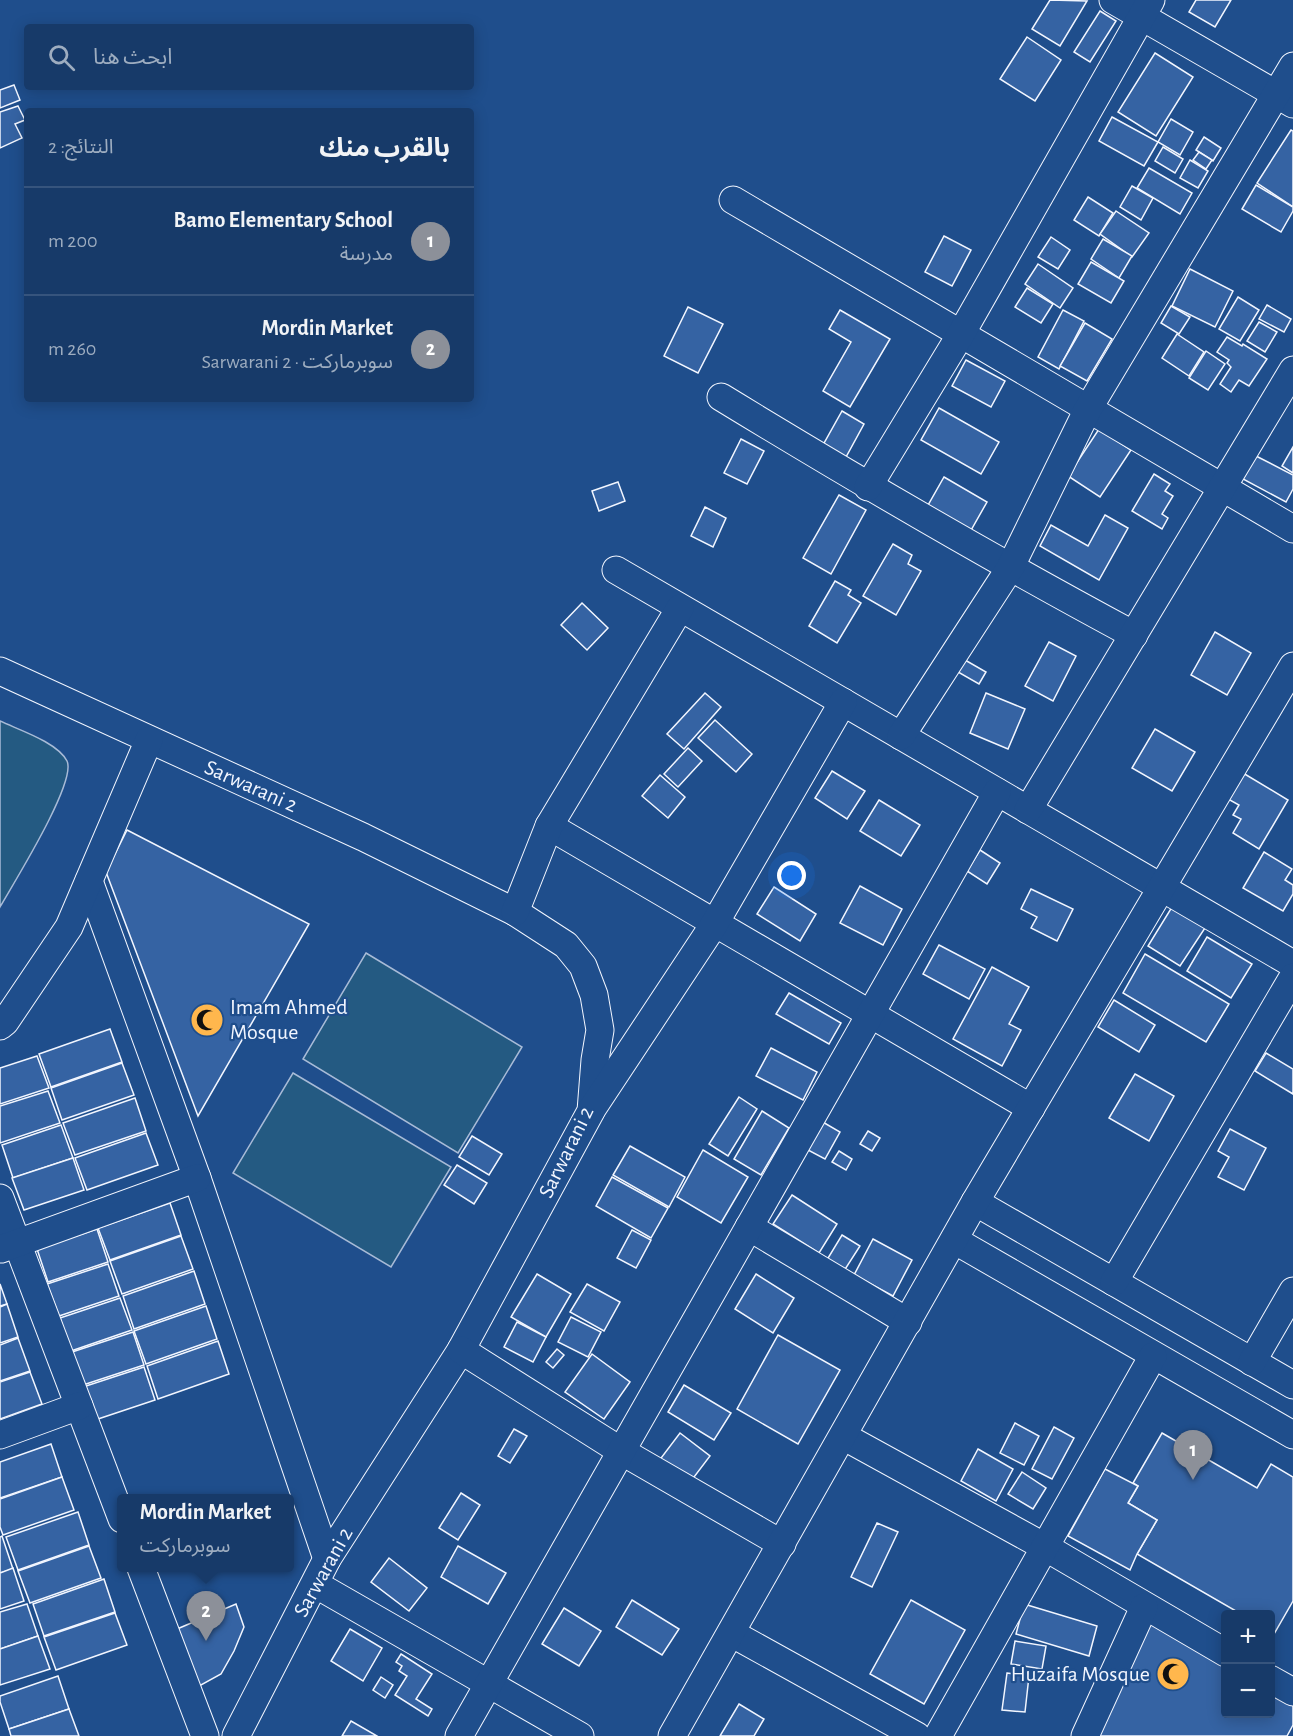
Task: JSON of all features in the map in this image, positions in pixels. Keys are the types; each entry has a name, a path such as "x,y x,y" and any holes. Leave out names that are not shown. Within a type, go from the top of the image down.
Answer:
{"street":[{"path":"1113,0 1147,8 1285,99"},
{"path":"868,487 961,334 1147,8"},
{"path":"901,736 1010,568 1088,409 1285,99 1293,66"},
{"path":"732,200 1293,529"},
{"path":"1028,810 1293,370"},
{"path":"721,397 868,487 1134,635"},
{"path":"616,570 1293,964"},
{"path":"515,912 549,826 680,608"},
{"path":"672,1736 975,1202 1293,666"},
{"name":"Sarwarani 2","path":"0,671 363,837 515,912 566,945 583,966 594,995 600,1030 591,1111 461,1350 327,1559 236,1736"},
{"path":"591,1111 715,923 843,702"},
{"path":"0,1026 5,1022 69,927 149,740"},
{"path":"459,1736 997,792"},
{"path":"549,826 1031,1108"},
{"path":"89,881 197,1178 327,1559"},
{"path":"1114,1282 1293,977"},
{"path":"9,1246 197,1178"},
{"path":"0,1198 9,1246 79,1406 117,1506"},
{"path":"975,1202 1293,1385"},
{"path":"749,1227 908,1322"},
{"path":"954,1240 1293,1435"},
{"path":"1252,1362 1293,1291"},
{"path":"461,1350 621,1451 782,1544"},
{"path":"938,1736 1153,1356"},
{"path":"0,1435 79,1406"},
{"path":"843,1437 1045,1547 1221,1650"},
{"path":"143,1572 205,1736"},
{"path":"315,1584 580,1736"},
{"path":"1085,1736 1144,1607"},
{"path":"731,1633 873,1726 917,1736"},
{"path":"1275,1682 1293,1692"}],"shaded area":[{"path":"0,721 37,737 55,748 67,761 68,772 54,810 0,907"},
{"path":"366,953 522,1047 458,1153 303,1059"},
{"path":"293,1073 451,1167 391,1267 233,1173"}],"building":[{"path":"1050,0 1087,1 1060,46 1032,29"},
{"path":"1196,0 1231,0 1215,27 1189,12"},
{"path":"1100,11 1116,21 1090,62 1074,52"},
{"path":"1027,37 1061,60 1035,101 1000,79"},
{"path":"1155,53 1193,77 1156,136 1118,112"},
{"path":"14,85 20,100 0,108 0,90"},
{"path":"18,106 24,120 15,124 22,138 0,148 0,112"},
{"path":"1112,117 1158,142 1144,166 1099,141"},
{"path":"1171,119 1193,132 1180,155 1158,142"},
{"path":"1291,130 1293,131 1293,207 1257,183"},
{"path":"1204,137 1221,148 1213,161 1196,150"},
{"path":"1163,147 1183,159 1175,173 1155,161"},
{"path":"1199,152 1212,160 1206,169 1193,160"},
{"path":"1190,160 1208,171 1198,188 1180,178"},
{"path":"1149,168 1192,193 1180,214 1137,188"},
{"path":"1256,185 1293,207 1281,232 1242,209"},
{"path":"1132,186 1153,198 1141,220 1120,207"},
{"path":"1088,197 1113,213 1099,236 1074,220"},
{"path":"1116,211 1149,233 1132,257 1100,234"},
{"path":"944,236 971,250 952,286 925,272"},
{"path":"1051,237 1070,250 1058,269 1038,257"},
{"path":"1103,239 1132,256 1119,278 1091,259"},
{"path":"1091,262 1124,281 1111,303 1078,284"},
{"path":"1038,264 1073,288 1060,308 1025,284"},
{"path":"1190,269 1233,291 1215,327 1172,306"},
{"path":"1027,288 1053,304 1041,323 1015,307"},
{"path":"1238,297 1259,310 1240,341 1219,329"},
{"path":"1267,305 1291,319 1284,332 1259,319"},
{"path":"1171,306 1190,317 1179,334 1161,323"},
{"path":"688,307 723,324 698,373 664,356"},
{"path":"840,310 890,339 850,407 823,391 851,342 829,329"},
{"path":"1063,310 1084,321 1059,369 1038,357"},
{"path":"1259,322 1277,332 1265,352 1247,341"},
{"path":"1085,323 1112,339 1087,381 1060,366"},
{"path":"1177,334 1204,352 1189,376 1162,358"},
{"path":"1227,337 1267,359 1249,386 1239,380 1231,392 1220,384 1231,367 1227,363 1229,360 1217,352"},
{"path":"1206,351 1225,364 1208,390 1189,378"},
{"path":"966,360 1005,381 991,407 952,386"},
{"path":"939,408 999,442 981,474 921,440"},
{"path":"842,411 864,424 846,457 823,445"},
{"path":"1099,429 1131,450 1100,497 1068,476"},
{"path":"741,439 764,451 747,484 724,473"},
{"path":"1293,447 1293,473 1282,466"},
{"path":"1256,456 1293,475 1293,489 1286,502 1243,479"},
{"path":"1154,474 1170,484 1165,491 1173,496 1162,514 1168,518 1162,529 1132,511"},
{"path":"944,477 987,502 970,532 927,507"},
{"path":"618,482 625,501 599,511 592,491"},
{"path":"839,495 866,510 831,574 803,558"},
{"path":"705,507 726,518 713,547 691,536"},
{"path":"1105,515 1128,528 1099,580 1040,546 1051,525 1088,546"},
{"path":"893,544 912,555 908,564 921,571 896,615 863,596"},
{"path":"835,581 851,590 848,595 861,603 837,643 809,626"},
{"path":"582,603 608,628 587,650 561,625"},
{"path":"1215,632 1251,653 1227,695 1191,675"},
{"path":"1049,642 1076,656 1053,701 1025,686"},
{"path":"965,660 986,672 979,684 958,672"},
{"path":"705,693 721,707 684,749 667,734"},
{"path":"986,693 1025,709 1008,749 970,733"},
{"path":"715,720 752,754 736,772 698,738"},
{"path":"1155,729 1195,752 1172,791 1132,768"},
{"path":"688,748 702,761 678,787 664,774"},
{"path":"832,771 865,791 847,819 815,798"},
{"path":"1243,773 1288,800 1259,849 1233,833 1241,819 1233,815 1239,805 1228,799"},
{"path":"660,775 685,797 668,818 642,796"},
{"path":"879,800 920,825 901,856 860,831"},
{"name":"Imam Ahmed Mosque","path":"127,830 309,924 198,1116 106,872"},
{"path":"980,850 1000,863 987,884 967,871"},
{"path":"1264,852 1292,869 1285,880 1293,885 1293,894 1283,911 1243,888"},
{"path":"860,886 902,909 883,945 840,923"},
{"path":"774,887 816,914 800,941 757,914"},
{"path":"1031,889 1073,909 1057,941 1031,928 1037,917 1021,909"},
{"path":"1172,907 1205,928 1180,966 1148,946"},
{"path":"1207,937 1252,964 1231,998 1187,971"},
{"path":"939,945 985,969 969,999 923,974"},
{"path":"1145,954 1229,1004 1206,1042 1123,993"},
{"path":"992,967 1029,987 1009,1024 1021,1030 1002,1066 953,1039"},
{"path":"789,993 841,1023 829,1044 776,1014"},
{"path":"1114,1000 1155,1025 1139,1052 1098,1027"},
{"path":"110,1029 122,1062 51,1087 39,1054"},
{"path":"771,1048 817,1072 803,1100 756,1076"},
{"path":"1266,1053 1293,1069 1293,1094 1255,1071"},
{"path":"37,1056 49,1088 0,1104 0,1068"},
{"path":"122,1063 134,1095 62,1120 51,1088"},
{"path":"1135,1074 1174,1096 1149,1141 1109,1118"},
{"path":"48,1091 60,1123 0,1143 0,1106"},
{"path":"739,1097 757,1109 728,1156 709,1144"},
{"path":"135,1098 146,1131 75,1155 63,1123"},
{"path":"762,1111 789,1128 761,1175 734,1159"},
{"path":"821,1121 840,1132 825,1159 806,1149"},
{"path":"61,1125 73,1158 13,1178 2,1145"},
{"path":"1230,1129 1266,1148 1244,1190 1218,1177 1229,1157 1218,1151"},
{"path":"868,1131 880,1138 872,1151 860,1144"},
{"path":"146,1133 158,1165 87,1190 75,1158"},
{"path":"472,1136 502,1154 489,1175 459,1157"},
{"path":"630,1146 685,1177 669,1207 613,1175"},
{"path":"703,1150 748,1177 721,1223 677,1197"},
{"path":"839,1151 852,1159 846,1170 832,1162"},
{"path":"73,1158 84,1190 24,1210 12,1178"},
{"path":"457,1165 487,1183 474,1204 444,1185"},
{"path":"612,1177 668,1208 651,1238 596,1206"},
{"path":"792,1195 837,1224 819,1253 773,1224"},
{"path":"170,1203 181,1235 110,1260 98,1228"},
{"path":"97,1229 108,1262 48,1282 37,1249"},
{"path":"632,1230 651,1240 636,1268 617,1258"},
{"path":"842,1235 860,1246 842,1274 825,1263"},
{"path":"181,1236 193,1269 122,1294 110,1261"},
{"path":"873,1239 912,1260 893,1296 854,1275"},
{"path":"108,1264 119,1296 59,1316 47,1284"},
{"path":"194,1271 205,1304 134,1329 123,1296"},
{"path":"537,1274 571,1294 546,1337 511,1317"},
{"path":"756,1274 794,1298 773,1333 735,1309"},
{"path":"0,1284 7,1304 0,1306"},
{"path":"587,1284 620,1302 604,1331 570,1312"},
{"path":"120,1298 132,1330 71,1351 60,1318"},
{"path":"7,1304 18,1337 0,1343 0,1307"},
{"path":"206,1306 217,1339 146,1364 134,1331"},
{"path":"571,1317 601,1332 588,1357 558,1342"},
{"path":"517,1322 546,1337 533,1362 504,1347"},
{"path":"133,1332 144,1365 83,1385 72,1352"},
{"path":"778,1335 840,1370 798,1444 737,1409"},
{"path":"18,1338 30,1371 0,1381 0,1345"},
{"path":"218,1341 229,1374 158,1399 147,1366"},
{"path":"557,1349 564,1355 553,1368 546,1362"},
{"path":"592,1354 630,1382 604,1419 565,1392"},
{"path":"144,1367 155,1400 95,1420 83,1387"},
{"path":"30,1372 42,1404 0,1419 0,1382"},
{"path":"684,1385 731,1413 714,1440 668,1412"},
{"path":"1015,1423 1039,1436 1024,1465 1000,1453"},
{"path":"1054,1427 1074,1438 1052,1479 1032,1469"},
{"path":"514,1429 527,1436 510,1463 498,1456"},
{"path":"680,1433 710,1456 688,1485 658,1462"},
{"path":"1162,1433 1257,1488 1271,1464 1293,1477 1293,1601 1275,1632 1275,1610 1234,1610 1137,1554 1157,1520 1128,1503 1138,1486 1133,1483"},
{"path":"51,1444 62,1477 0,1498 0,1462"},
{"path":"978,1449 1013,1469 996,1501 961,1481"},
{"path":"1105,1469 1138,1486 1128,1503 1157,1520 1130,1570 1068,1536"},
{"path":"1022,1472 1046,1488 1033,1509 1008,1494"},
{"path":"62,1477 74,1510 3,1535 0,1527 0,1499"},
{"path":"461,1493 480,1505 458,1540 439,1528"},
{"path":"78,1512 89,1545 18,1570 6,1537"},
{"path":"877,1523 898,1532 872,1587 851,1577"},
{"path":"2,1536 13,1569 0,1573 0,1537"},
{"path":"89,1546 101,1578 30,1603 18,1571"},
{"path":"458,1546 506,1573 488,1604 441,1577"},
{"path":"389,1558 427,1588 409,1611 371,1582"},
{"path":"13,1568 24,1601 0,1609 0,1573"},
{"path":"104,1579 115,1612 44,1636 33,1604"},
{"path":"632,1600 679,1629 662,1655 616,1627"},
{"path":"911,1600 965,1630 924,1704 870,1674"},
{"path":"27,1604 38,1636 0,1649 0,1612"},
{"path":"236,1604 244,1627 234,1651 221,1674 192,1690 170,1632"},
{"path":"1024,1604 1097,1626 1089,1656 1016,1634"},
{"path":"564,1608 601,1631 579,1666 542,1644"},
{"path":"115,1613 127,1645 56,1670 44,1637"},
{"name":"Huzaifa Mosque","path":"1148,1617 1221,1659 1221,1718 1275,1718 1275,1690 1293,1700 1293,1725 1287,1736 1093,1736"},
{"path":"350,1629 382,1648 363,1681 331,1661"},
{"path":"38,1636 50,1669 0,1685 0,1649"},
{"path":"1015,1641 1046,1646 1042,1669 1011,1664"},
{"path":"401,1654 432,1674 416,1699 432,1709 428,1716 395,1695 407,1676 399,1671 402,1666 396,1662"},
{"path":"1007,1673 1029,1676 1025,1712 1002,1710"},
{"path":"58,1676 69,1709 9,1729 0,1696"},
{"path":"381,1677 393,1685 385,1698 373,1690"},
{"path":"739,1704 764,1719 754,1736 720,1736"},
{"path":"69,1709 79,1736 11,1736 9,1729"},
{"path":"351,1721 377,1736 342,1736"}],"place":[{"name":"Imam Ahmed Mosque","path":"207,1020"},
{"name":"Bamo Elementary School","path":"1193,1480"},
{"name":"Mordin Market","path":"206,1641"},
{"name":"Huzaifa Mosque","path":"1173,1674"}]}
